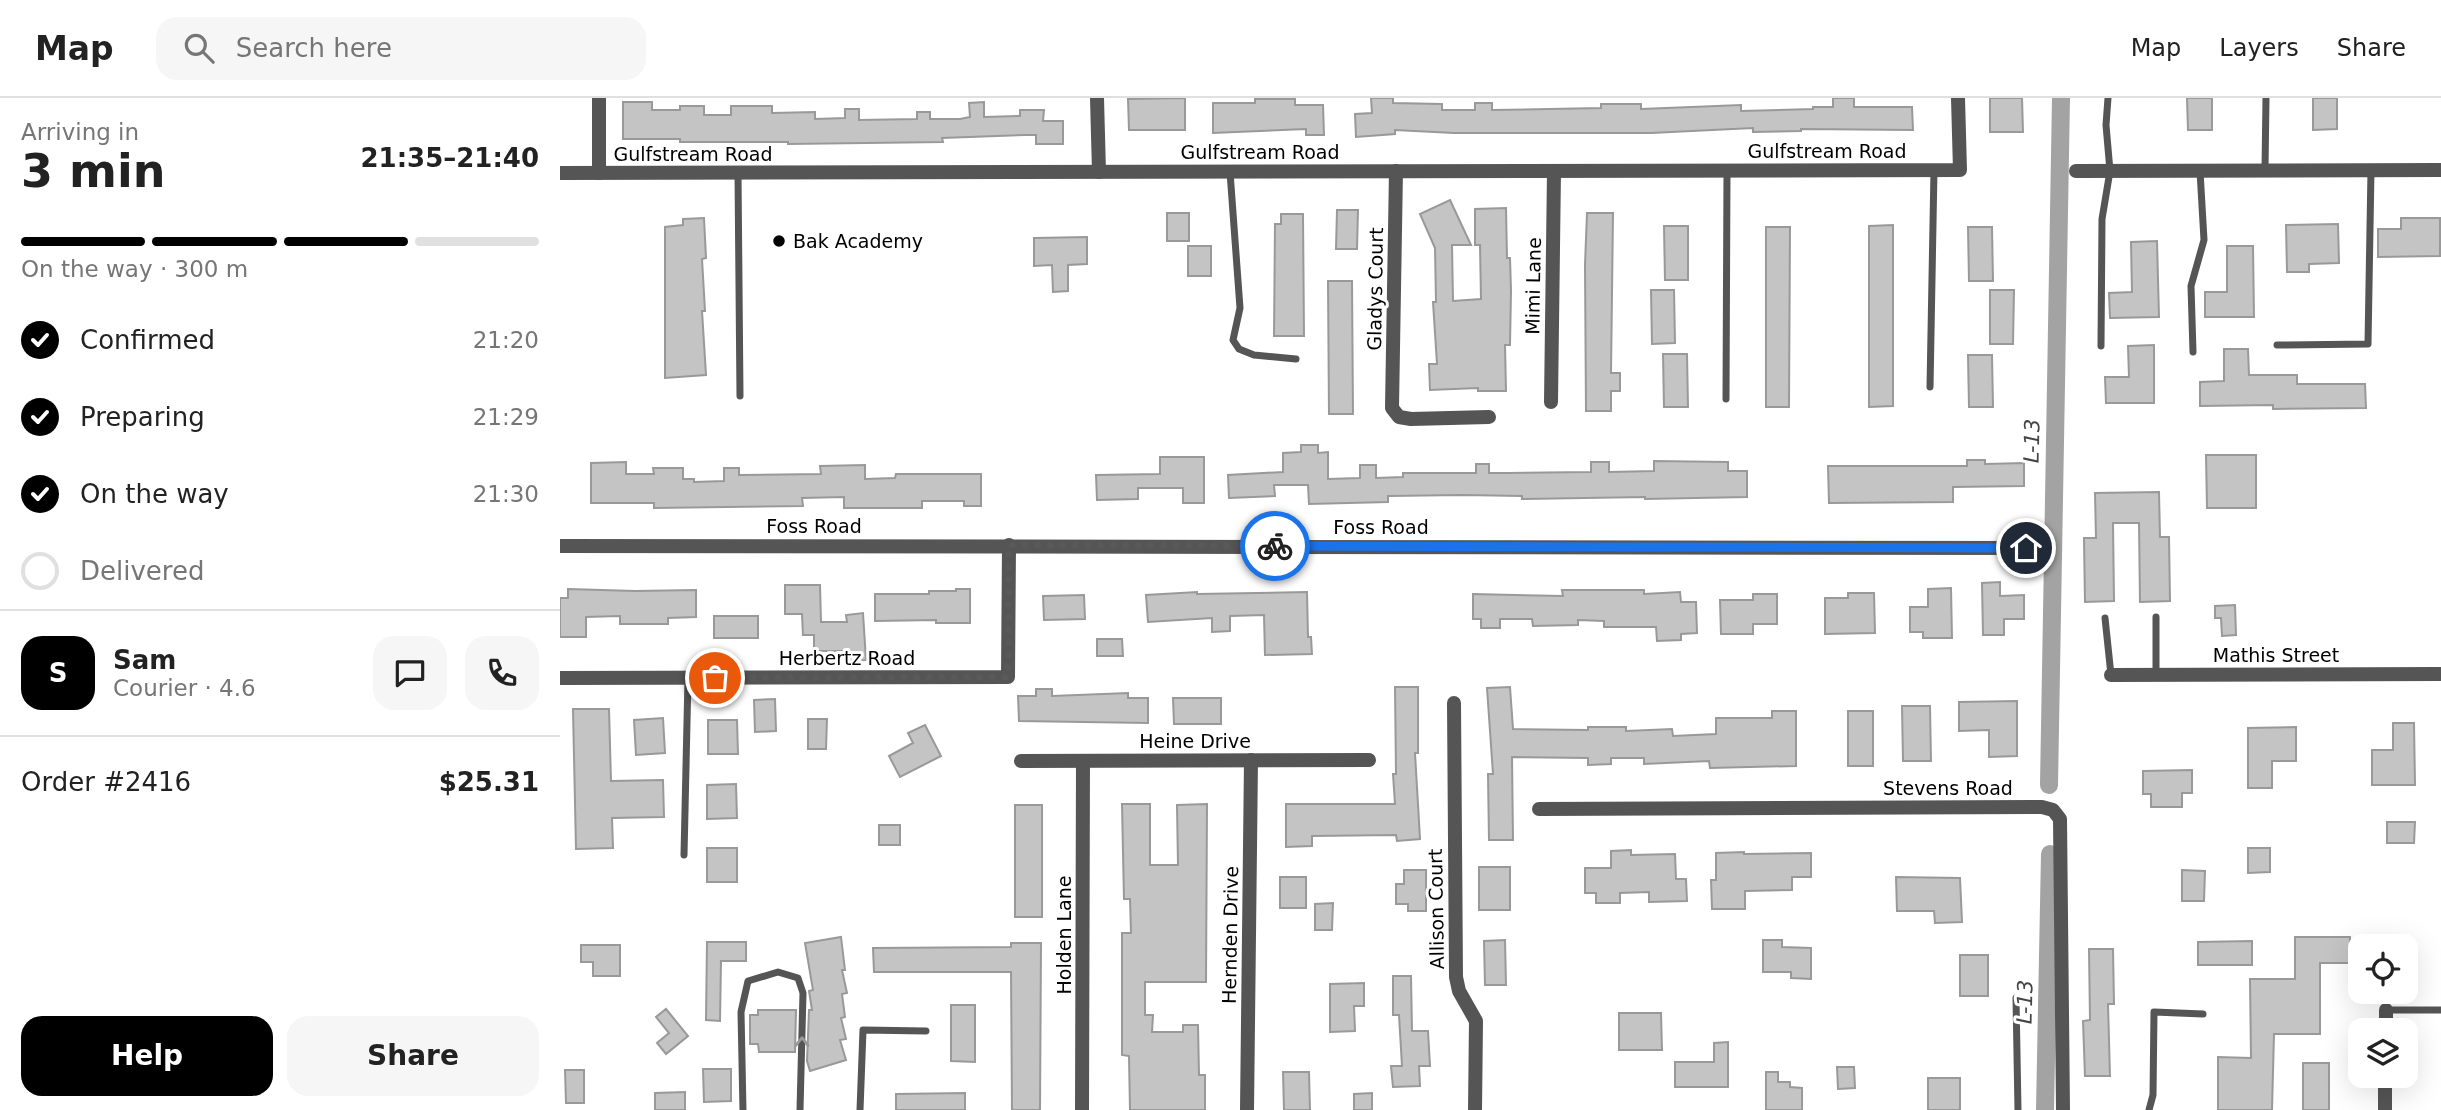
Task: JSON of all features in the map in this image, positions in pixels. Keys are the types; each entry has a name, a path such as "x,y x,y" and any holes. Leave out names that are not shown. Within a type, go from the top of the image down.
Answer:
{"street":[{"path":"599,98 599,173"},
{"path":"1097,98 1099,172"},
{"name":"Gulfstream Road","path":"560,173 1960,170 1958,98"},
{"path":"2076,171 2441,170"},
{"name":"Gladys Court","path":"1396,171 1392,408 1399,417 1411,419 1489,417"},
{"name":"Mimi Lane","path":"1551,402 1554,171"},
{"name":"Herbertz Road","path":"560,678 1008,677 1009,545"},
{"name":"Foss Road","path":"560,546 2034,548"},
{"name":"Mathis Street","path":"2111,675 2441,674"},
{"name":"Allison Court","path":"1454,703 1456,977 1459,991 1476,1021 1475,1110"},
{"name":"Heine Drive","path":"1021,761 1369,760"},
{"name":"Holden Lane","path":"1082,1110 1083,761"},
{"name":"Hernden Drive","path":"1247,1110 1251,761"},
{"name":"Stevens Road","path":"1539,809 2042,807 2053,810 2060,819 2063,1110"},
{"path":"2386,1010 2386,1018"},
{"path":"2385,1088 2385,1110"}],"lane":[{"path":"2101,345 2102,219 2110,171 2105,125 2108,98"},
{"path":"2264,170 2266,98"},
{"path":"1930,387 1934,170"},
{"path":"2193,352 2191,286 2204,240 2200,170"},
{"path":"2277,345 2368,344 2371,170"},
{"path":"1726,399 1727,171"},
{"path":"1230,172 1240,307 1233,340 1239,349 1254,355 1296,359"},
{"path":"738,173 740,396"},
{"path":"2156,617 2156,675"},
{"path":"2105,618 2111,675"},
{"path":"684,855 688,678"},
{"path":"743,1110 741,1012 748,981 778,972 798,978 803,993 800,1110"},
{"path":"2016,998 2018,1110"},
{"path":"2386,1010 2441,1010"},
{"path":"2149,1110 2153,1095 2154,1012 2203,1013"},
{"path":"860,1110 863,1030 926,1031"}],"building":[{"path":"1185,98 1185,130 1129,130 1128,99"},
{"path":"1371,98 1393,98 1393,103 1442,104 1442,110 1475,110 1475,103 1492,103 1492,110 1601,108 1601,104 1641,104 1641,109 1741,105 1741,111 1833,107 1833,98 1854,98 1854,107 1912,107 1913,130 1801,129 1753,132 1753,128 1651,133 1454,133 1395,130 1395,134 1356,137 1355,114 1372,113"},
{"path":"1990,98 2022,98 2023,132 1990,132"},
{"path":"2187,98 2212,98 2212,130 2188,130"},
{"path":"2313,98 2337,98 2337,129 2313,130"},
{"path":"1255,99 1295,99 1295,105 1323,105 1324,135 1306,135 1306,129 1213,133 1213,103 1255,103"},
{"path":"623,102 652,102 652,110 680,110 680,106 704,106 704,115 731,115 731,106 772,106 772,113 815,112 815,119 845,118 845,109 859,109 859,120 917,119 917,112 930,112 930,119 960,119 970,117 969,103 984,102 984,117 1020,116 1020,110 1044,110 1043,121 1063,121 1063,144 1036,144 1036,135 942,138 943,142 788,144 623,139"},
{"path":"1450,200 1471,245 1452,245 1453,301 1481,299 1480,245 1475,245 1475,209 1506,208 1511,291 1510,345 1505,345 1506,391 1478,391 1478,388 1430,390 1429,364 1437,364 1433,302 1436,302 1435,248 1420,214"},
{"path":"1337,210 1358,210 1357,249 1336,249"},
{"path":"1167,213 1189,213 1189,241 1167,241"},
{"path":"1587,213 1613,213 1611,373 1620,373 1620,391 1611,391 1611,411 1586,411"},
{"path":"1281,214 1303,214 1304,336 1274,336 1275,224 1281,224"},
{"path":"704,218 706,258 702,259 705,311 702,311 706,375 665,378 665,227 683,225 683,219"},
{"path":"2401,218 2440,218 2440,256 2378,257 2378,229 2401,229"},
{"path":"2338,224 2339,263 2309,264 2309,272 2287,272 2286,225"},
{"path":"1893,225 1893,406 1869,407 1869,226"},
{"path":"1664,226 1688,226 1688,280 1665,280"},
{"path":"1766,227 1790,227 1789,407 1766,407"},
{"path":"1968,227 1992,227 1993,281 1969,281"},
{"path":"1087,237 1087,264 1068,265 1068,291 1053,292 1052,265 1034,266 1034,238"},
{"path":"2157,241 2159,317 2110,318 2109,293 2132,292 2131,242"},
{"path":"1188,246 1211,246 1211,276 1188,276"},
{"path":"2227,246 2253,246 2254,317 2205,317 2205,292 2227,292"},
{"path":"1328,281 1352,281 1353,414 1329,414"},
{"path":"1651,290 1674,290 1675,343 1652,344"},
{"path":"1990,290 2014,290 2013,344 1990,344"},
{"path":"2154,345 2154,403 2106,403 2105,377 2129,377 2128,346"},
{"path":"2224,349 2248,349 2249,375 2297,375 2297,384 2365,384 2366,408 2273,409 2273,405 2200,406 2200,382 2224,381"},
{"path":"1663,354 1687,354 1688,407 1664,407"},
{"path":"1968,355 1992,355 1993,407 1969,407"},
{"path":"1301,445 1318,445 1318,453 1328,452 1328,479 1360,478 1360,465 1376,465 1376,478 1403,477 1403,473 1476,473 1476,464 1489,464 1489,473 1508,473 1591,472 1591,462 1609,462 1609,472 1654,471 1654,461 1728,462 1728,471 1747,471 1747,497 1522,499 1522,496 1388,496 1388,502 1309,504 1308,485 1274,485 1275,496 1229,498 1228,475 1283,472 1283,453 1301,452"},
{"path":"2206,455 2256,455 2256,508 2207,508"},
{"path":"1160,457 1204,457 1204,503 1183,503 1183,488 1138,488 1138,499 1097,500 1096,475 1160,474"},
{"path":"1967,460 1985,460 1985,464 2024,463 2024,486 1953,487 1953,502 1829,503 1828,466 1967,466"},
{"path":"626,462 626,474 654,474 653,468 683,468 683,479 694,479 694,482 724,481 724,468 739,468 739,475 821,474 820,466 865,465 865,479 895,478 896,474 981,474 981,506 964,506 964,501 922,501 922,508 844,508 844,497 802,498 803,506 654,508 654,503 591,503 591,463"},
{"path":"2159,492 2160,537 2169,537 2170,601 2140,602 2139,523 2113,523 2114,601 2085,602 2084,538 2096,538 2095,493"},
{"path":"2000,582 2000,596 2024,595 2024,619 2004,619 2004,635 1983,635 1982,583"},
{"path":"785,585 820,585 821,622 847,622 846,615 863,613 866,660 849,661 849,651 814,651 814,635 803,635 802,614 785,614"},
{"path":"1951,588 1952,638 1923,638 1923,632 1910,632 1910,607 1928,607 1928,589"},
{"path":"568,589 696,590 696,617 668,618 668,624 620,624 620,616 586,617 586,637 560,637 560,598 568,598"},
{"path":"970,589 970,623 936,623 936,620 875,621 875,594 929,594 929,591"},
{"path":"1562,590 1644,590 1644,594 1680,592 1681,602 1696,602 1697,633 1681,634 1681,640 1657,641 1656,627 1604,627 1604,621 1578,620 1578,625 1533,626 1532,619 1500,619 1500,628 1481,628 1481,619 1473,619 1473,594 1563,596"},
{"path":"1307,592 1308,637 1311,637 1312,654 1265,655 1264,615 1230,616 1230,631 1212,632 1212,618 1148,622 1146,595"},
{"path":"1848,593 1874,593 1875,633 1825,634 1825,598 1848,598"},
{"path":"1753,594 1777,594 1777,624 1753,624 1753,634 1721,634 1720,600 1753,600"},
{"path":"1084,595 1085,619 1044,620 1043,596"},
{"path":"2235,605 2236,635 2222,636 2221,618 2215,618 2215,606"},
{"path":"714,616 758,616 758,638 714,638"},
{"path":"1097,639 1122,639 1123,656 1097,656"},
{"path":"1395,687 1418,687 1418,753 1415,753 1420,839 1397,841 1396,835 1312,836 1312,846 1286,847 1286,804 1395,804"},
{"path":"1510,687 1513,729 1588,730 1588,727 1626,727 1626,731 1672,729 1673,736 1716,734 1716,718 1772,718 1772,711 1796,711 1796,766 1710,768 1709,761 1644,764 1644,758 1611,758 1611,764 1588,765 1588,758 1512,757 1513,840 1489,840 1488,774 1493,774 1487,688"},
{"path":"1036,689 1052,689 1052,696 1128,693 1128,698 1148,698 1148,723 1019,721 1018,696 1036,696"},
{"path":"1173,698 1221,698 1221,724 1174,724"},
{"path":"775,699 776,731 755,732 754,700"},
{"path":"2017,701 2017,756 1989,757 1989,730 1959,731 1959,702"},
{"path":"1902,706 1930,706 1931,761 1903,761"},
{"path":"573,709 609,709 611,781 663,780 664,817 612,818 613,848 576,849"},
{"path":"1848,711 1873,711 1873,766 1848,766"},
{"path":"663,718 665,753 636,755 634,720"},
{"path":"808,719 827,719 826,749 808,749"},
{"path":"708,720 737,720 738,754 708,754"},
{"path":"2393,723 2414,723 2415,785 2372,785 2372,750 2393,750"},
{"path":"925,725 941,756 900,777 889,756 913,743 908,733"},
{"path":"2296,727 2296,761 2272,761 2272,788 2248,788 2248,728"},
{"path":"2192,770 2192,793 2182,793 2182,807 2151,807 2151,794 2143,794 2143,771"},
{"path":"736,784 737,818 707,819 707,785"},
{"path":"1122,804 1150,804 1150,865 1178,865 1177,805 1207,804 1206,982 1145,982 1145,1015 1153,1015 1152,1032 1183,1032 1183,1025 1198,1025 1199,1075 1205,1075 1205,1110 1130,1110 1129,1056 1122,1055 1122,933 1131,933 1130,899 1124,899"},
{"path":"1015,805 1042,805 1042,917 1015,917"},
{"path":"2387,822 2415,822 2414,843 2387,843"},
{"path":"879,825 900,825 900,845 879,845"},
{"path":"707,848 737,848 737,882 707,882"},
{"path":"2248,848 2270,848 2270,872 2248,873"},
{"path":"1631,850 1631,855 1675,854 1676,879 1686,879 1687,901 1649,902 1649,892 1620,893 1620,903 1596,903 1596,893 1585,893 1585,868 1611,868 1611,851"},
{"path":"1716,853 1811,853 1811,877 1792,877 1792,890 1745,891 1745,909 1712,909 1711,880 1716,880"},
{"path":"1479,867 1510,867 1510,910 1479,910"},
{"path":"1404,870 1426,870 1426,911 1408,911 1408,904 1396,904 1396,884 1404,884"},
{"path":"2182,870 2205,871 2204,901 2182,901"},
{"path":"1280,877 1306,877 1306,908 1280,908"},
{"path":"1896,877 1960,878 1962,922 1935,923 1934,911 1897,911"},
{"path":"1333,903 1332,930 1315,930 1315,904"},
{"path":"841,937 845,970 842,970 847,993 842,994 845,1017 841,1018 846,1039 840,1040 846,1060 810,1071 807,1061 809,1010 812,1010 809,991 813,990 805,943"},
{"path":"2295,937 2348,937 2348,963 2320,963 2320,1034 2274,1034 2272,1110 2218,1110 2218,1057 2251,1058 2250,979 2295,979"},
{"path":"1505,940 1506,985 1485,985 1484,941"},
{"path":"1763,940 1782,940 1782,947 1811,948 1811,979 1791,978 1791,972 1763,972"},
{"path":"2252,941 2252,965 2198,965 2198,942"},
{"path":"707,942 746,942 746,961 721,961 720,1021 706,1020"},
{"path":"1011,943 1041,943 1040,1110 1012,1110 1011,972 874,972 873,948 1011,947"},
{"path":"581,945 620,945 620,976 593,976 593,962 581,962"},
{"path":"2089,949 2113,949 2114,1004 2108,1004 2110,1076 2085,1076 2083,1021 2090,1020"},
{"path":"1960,955 1988,955 1988,996 1960,996"},
{"path":"1393,976 1411,976 1412,1031 1428,1031 1430,1066 1419,1066 1420,1086 1393,1087 1391,1066 1402,1066 1399,1015 1393,1015"},
{"path":"1364,983 1364,1006 1354,1006 1355,1031 1330,1032 1330,984"},
{"path":"951,1005 975,1005 975,1062 951,1061"},
{"path":"666,1009 688,1036 666,1054 657,1043 669,1033 656,1017"},
{"path":"758,1010 796,1010 795,1052 759,1052 758,1044 750,1044 750,1015 758,1015"},
{"path":"1619,1013 1661,1013 1662,1050 1619,1050"},
{"path":"1728,1042 1728,1087 1675,1087 1675,1062 1714,1062 1714,1043"},
{"path":"2303,1063 2329,1063 2329,1110 2303,1110"},
{"path":"1837,1067 1854,1067 1855,1088 1838,1089"},
{"path":"703,1069 731,1069 731,1101 704,1102"},
{"path":"565,1070 584,1070 584,1103 566,1103"},
{"path":"1283,1072 1309,1072 1310,1110 1284,1110"},
{"path":"1766,1072 1778,1072 1778,1082 1790,1082 1790,1087 1802,1088 1802,1110 1766,1110"},
{"path":"1928,1078 1960,1078 1960,1110 1928,1110"},
{"path":"685,1092 685,1110 655,1110 655,1093"},
{"path":"965,1093 965,1110 896,1110 896,1094"},
{"path":"1372,1093 1372,1110 1354,1110 1354,1094"}],"waterway":[{"name":"L-13","path":"2049,785 2061,98"},
{"name":"L-13","path":"2045,1110 2050,854"}],"way so far":[{"path":"715,678 1008,677 1009,545 1275,546"}],"place":[{"name":"Bak Academy","path":"779,241"}],"route":[{"path":"1275,546 2026,548"}]}
